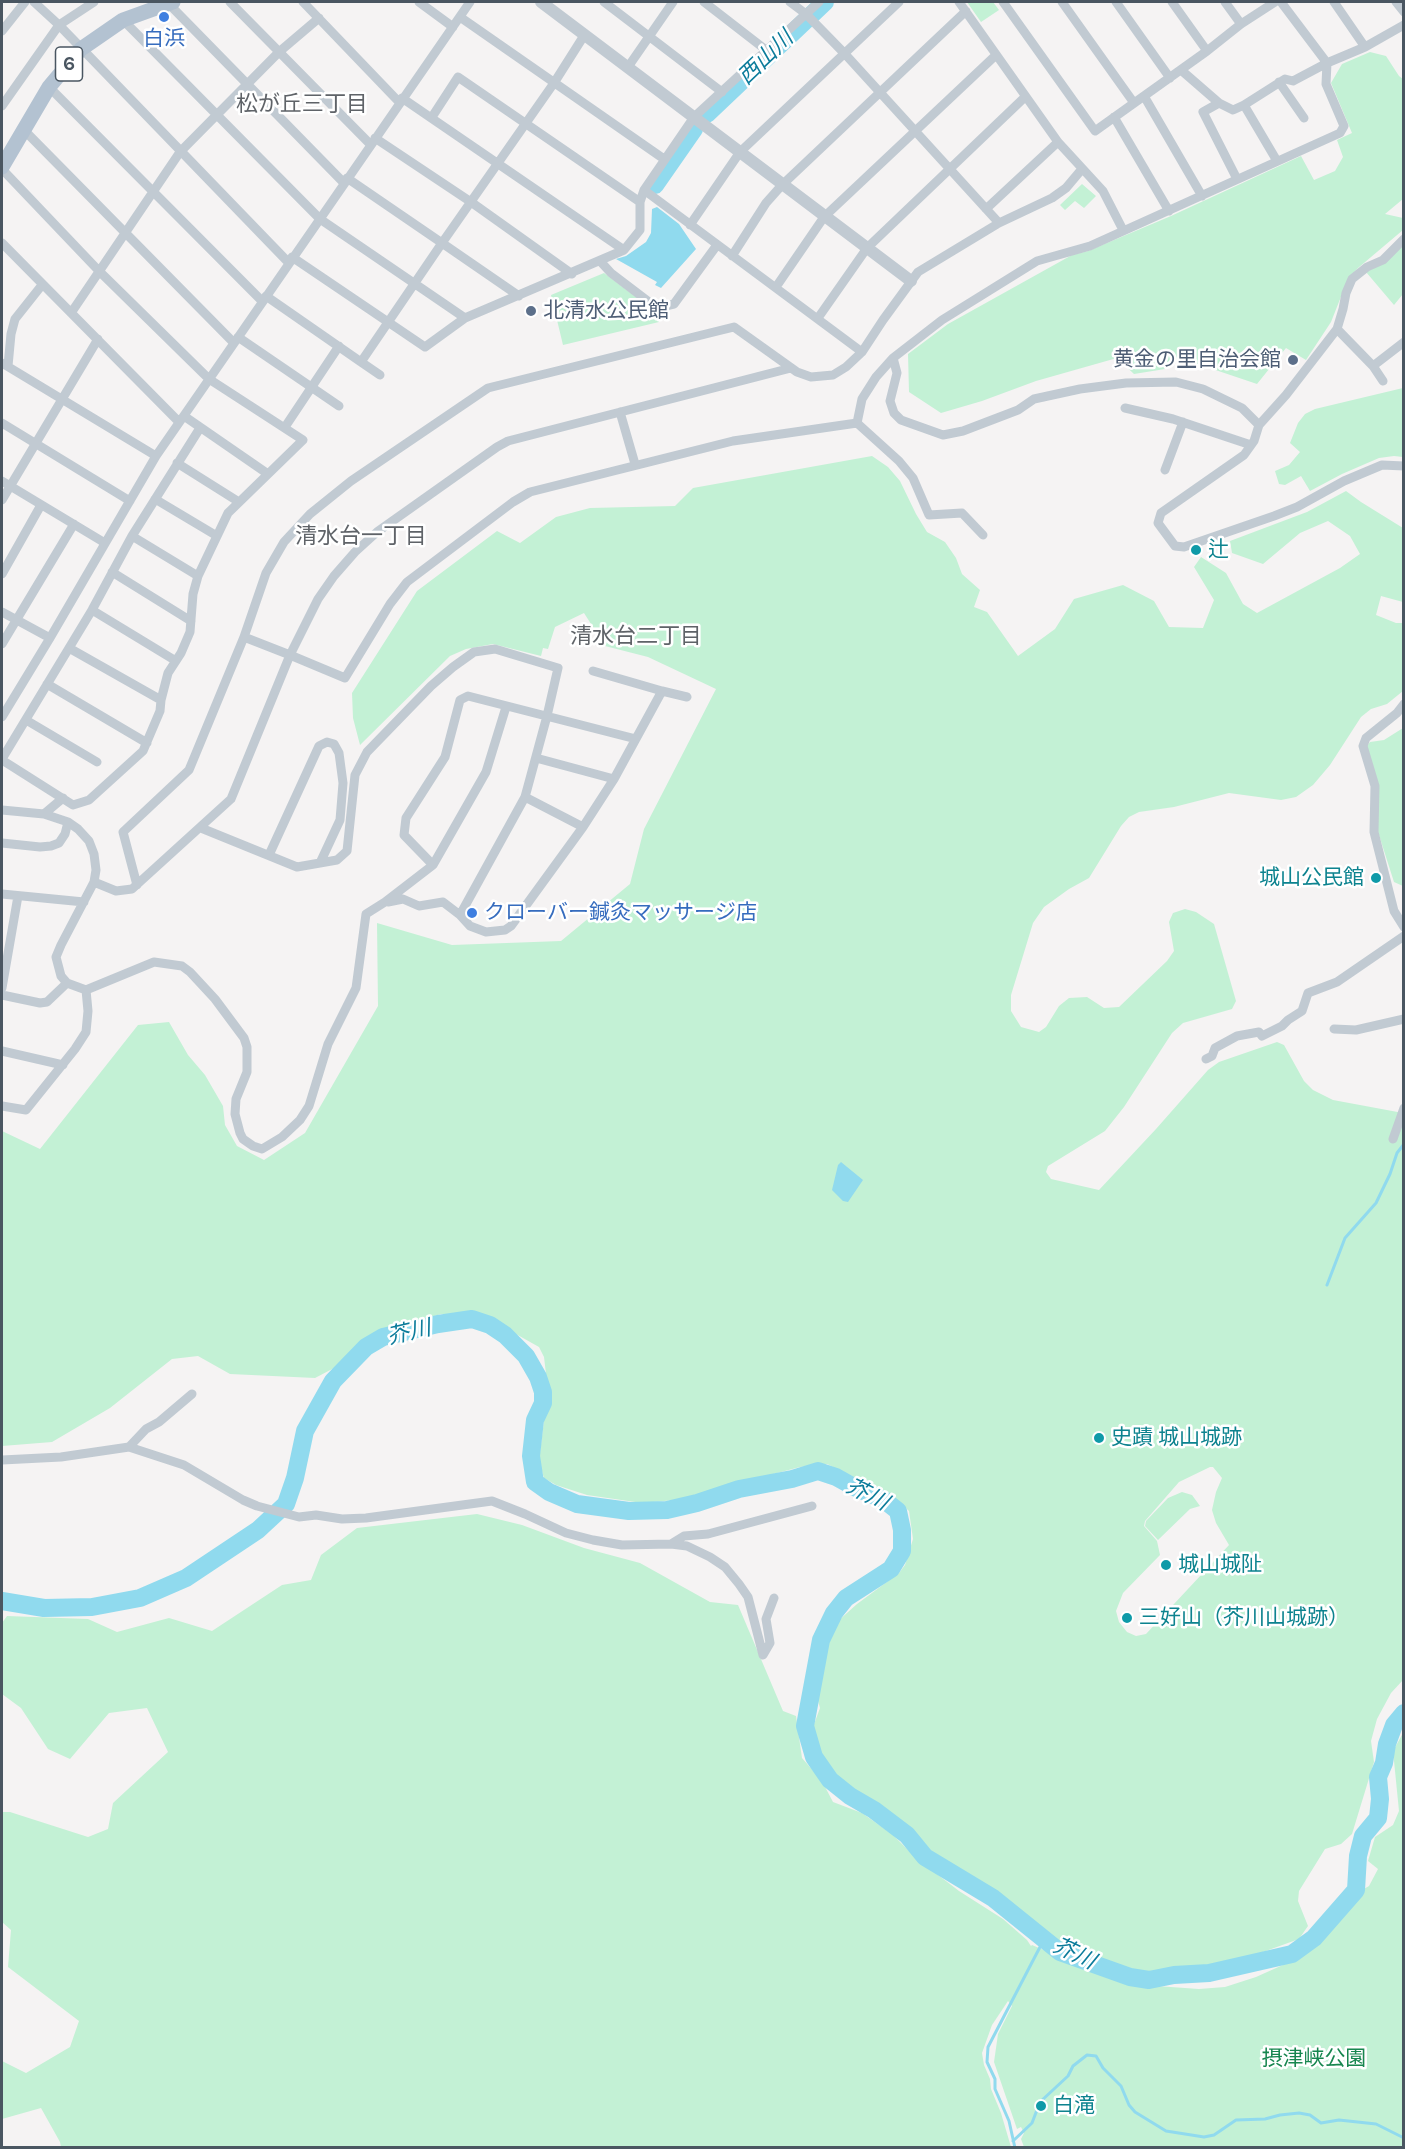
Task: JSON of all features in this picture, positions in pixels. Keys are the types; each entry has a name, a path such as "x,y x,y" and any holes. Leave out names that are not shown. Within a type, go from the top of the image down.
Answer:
{"main road":[{"name":"6","path":"2,168 22,129 49,87 81,49 123,20 169,2"}],"street":[{"path":"2,31 25,2"},
{"path":"34,2 59,25 180,152 290,259 425,347 465,318 624,250 640,230 640,202 644,190 694,117 819,2"},
{"path":"2,106 59,25 94,2"},
{"path":"169,2 246,85 346,180 519,296"},
{"path":"230,2 373,141 471,202 572,274"},
{"path":"303,2 401,100 432,117 624,250"},
{"path":"419,2 453,27"},
{"path":"2,717 156,456 290,259 470,2"},
{"path":"541,2 911,281"},
{"path":"604,2 722,92"},
{"path":"628,67 674,2"},
{"path":"704,2 766,50"},
{"path":"790,2 806,14 845,54 999,223"},
{"path":"690,225 740,152 899,2"},
{"path":"959,2 1058,142 1102,191 1123,230"},
{"path":"1003,2 1095,131 1208,51 1241,24 1275,2"},
{"path":"1062,2 1134,103"},
{"path":"1116,2 1170,78"},
{"path":"1172,2 1208,51"},
{"path":"1225,2 1241,24"},
{"path":"857,423 862,399 876,377 893,358 942,320 1037,261 1090,246 1342,130 1343,121 1326,84 1327,63 1281,2"},
{"path":"1334,2 1365,47"},
{"path":"1396,2 1404,12"},
{"path":"732,256 766,203 782,185 966,11"},
{"path":"460,16 664,159"},
{"path":"71,313 180,152 279,52 319,18"},
{"path":"123,20 320,219 465,318"},
{"path":"1181,70 1219,102 1233,110 1285,79 1293,81 1365,47 1404,25"},
{"path":"361,362 554,83 585,34"},
{"path":"776,287 824,217 996,55"},
{"path":"432,117 458,77 640,202"},
{"path":"1279,82 1304,118"},
{"path":"49,87 153,193 264,299 380,375"},
{"path":"1144,96 1202,195"},
{"path":"818,318 867,248 1025,97"},
{"path":"1219,102 1203,112 1237,179"},
{"path":"1244,105 1277,161"},
{"path":"1114,117 1169,211"},
{"path":"22,129 125,234 236,340 312,386 339,406"},
{"path":"986,209 1058,142"},
{"path":"2,168 99,271 209,379 303,440 228,513 198,576 190,632 168,673 160,711 143,751 89,800 73,805 2,760 92,610 132,536 200,428"},
{"path":"138,885 123,832 189,770 244,637 266,573 284,542 310,514 351,481 488,388 734,327 804,375 826,376 840,372 862,352 918,272 999,223 1052,198 1066,188 1082,169"},
{"path":"644,190 862,352"},
{"path":"1404,239 1383,260 1367,267 1353,279 1346,293 1337,329 1286,395 1259,425 1244,455 1161,513 1158,524 1175,546 1184,547 1297,507 1344,481 1382,465 1404,465"},
{"path":"600,261 611,273 657,308 674,304 717,244"},
{"path":"3,250 181,419 200,428 268,474"},
{"path":"42,285 15,319 5,364 156,456"},
{"path":"1337,329 1373,366 1383,381"},
{"path":"2,500 6,484 35,444 98,339"},
{"path":"1373,366 1404,342"},
{"path":"285,427 339,346"},
{"path":"893,358 897,373 890,401 894,413 901,420 943,435 963,431 1018,410 1034,399 1080,389 1126,383 1176,381 1203,389 1242,408 1259,425"},
{"path":"94,882 116,891 132,889 231,799 304,624 334,576 377,532 508,441 791,368"},
{"path":"1125,408 1182,422 1251,445"},
{"path":"620,412 635,464"},
{"path":"1165,470 1182,422"},
{"path":"2,423 130,501"},
{"path":"244,637 345,678 390,604 407,582 530,492 733,441 857,423"},
{"path":"857,423 913,478 928,515 962,513 983,535"},
{"path":"177,463 239,502"},
{"path":"6,484 105,543"},
{"path":"155,499 217,536"},
{"path":"2,574 41,504"},
{"path":"2,644 74,524"},
{"path":"132,536 198,576"},
{"path":"112,572 191,621"},
{"path":"92,610 176,661"},
{"path":"2,612 50,638"},
{"path":"69,648 161,700"},
{"path":"201,828 297,867 337,860 347,851 355,775 367,752 431,686 474,652 495,649 558,668 525,797 460,915"},
{"path":"593,671 687,697"},
{"path":"47,684 147,742"},
{"path":"385,902 403,899 419,906 443,902 470,926 486,932 505,930 511,926 583,827 614,779 662,691"},
{"path":"433,865 404,835 406,818 445,757 460,700 468,696 636,739"},
{"path":"1404,704 1397,714 1366,738 1363,746 1375,786 1374,832 1394,911 1404,927"},
{"path":"2,810 44,814 68,822 89,840 94,854 96,870 94,882 56,957 61,976 68,982 86,990 154,962 182,966 190,972 215,999 244,1038 247,1047 247,1072 236,1099 235,1114 243,1139 262,1149 282,1137 300,1120 309,1106 328,1044 356,988 366,914 433,865 486,772 506,707"},
{"path":"26,720 97,762"},
{"path":"269,855 319,746 327,742 334,744 339,753 343,783 340,820 321,863"},
{"path":"536,758 614,779"},
{"path":"525,797 583,827"},
{"path":"44,814 63,798"},
{"path":"2,843 51,846 59,843 65,834 68,822"},
{"path":"2,894 84,902"},
{"path":"2,988 18,896"},
{"path":"1206,1059 1212,1056 1215,1048 1237,1036 1259,1032 1262,1036 1282,1026 1302,1011 1308,993 1337,982 1404,936"},
{"path":"2,995 40,1003 47,1002 68,982"},
{"path":"2,1106 26,1110 75,1050 86,1032 88,1011 86,990"},
{"path":"1334,1029 1356,1030 1404,1019"},
{"path":"2,1051 63,1065"},
{"path":"1393,1139 1404,1108"},
{"path":"129,1447 146,1429 159,1422 192,1394"},
{"path":"2,1460 61,1456 129,1447 184,1465 257,1506 292,1515 366,1518 492,1502 566,1533 593,1540 622,1545 687,1546 725,1567 739,1584 748,1597 763,1655 770,1643 766,1619 774,1598"},
{"path":"671,1544 684,1536 708,1534 812,1506"}],"green space":[{"path":"967,2 993,2 999,10 981,22"},
{"path":"1370,52 1386,56 1403,79 1403,199 1385,214 1403,218 1403,230 1348,279 1331,322 1306,360 1286,348 1257,384 1177,357 1165,369 1134,374 1117,358 1036,381 941,413 909,392 908,354 948,324 1072,255 1088,251 1171,216 1301,156 1314,180 1335,171 1343,157 1337,140 1352,133 1331,83 1342,64"},
{"path":"1082,184 1096,196 1084,208 1075,201 1065,210 1060,205"},
{"path":"1403,245 1403,294 1394,305 1366,272"},
{"path":"604,273 656,312 659,322 563,345 551,295"},
{"path":"1403,388 1403,457 1379,458 1310,491 1301,476 1285,485 1279,484 1275,471 1289,465 1300,452 1290,443 1298,423 1305,414 1315,409"},
{"path":"872,456 888,467 900,481 927,532 945,542 956,558 962,574 980,590 974,607 987,612 1018,656 1055,629 1074,599 1123,585 1154,601 1169,627 1203,628 1214,600 1194,567 1201,557 1226,573 1243,604 1257,613 1340,568 1360,554 1350,536 1328,521 1300,533 1263,564 1232,553 1230,541 1307,512 1346,491 1403,528 1403,602 1381,596 1376,615 1396,623 1403,623 1403,691 1387,704 1371,709 1361,717 1330,765 1313,785 1296,797 1281,800 1229,793 1174,807 1139,812 1129,817 1089,878 1044,907 1033,923 1011,995 1011,1011 1021,1027 1039,1032 1046,1027 1059,1006 1069,998 1087,997 1104,1008 1119,1007 1167,961 1174,951 1169,922 1173,913 1185,909 1196,912 1214,924 1236,1001 1232,1009 1183,1023 1172,1033 1124,1107 1105,1131 1048,1166 1046,1172 1051,1179 1099,1190 1208,1070 1219,1062 1277,1042 1284,1045 1304,1081 1313,1090 1333,1100 1403,1113 1403,1680 1391,1693 1377,1719 1371,1741 1374,1762 1352,1834 1341,1844 1325,1849 1299,1891 1298,1901 1308,1926 1299,1939 1227,1965 1207,1968 1194,1966 1151,1973 1133,1970 1105,1962 1096,1956 1067,1950 993,1893 978,1885 955,1867 937,1859 895,1820 857,1796 825,1764 813,1736 813,1727 820,1708 817,1697 820,1660 829,1634 838,1621 899,1573 905,1565 913,1539 909,1511 893,1496 827,1464 800,1467 675,1500 642,1503 587,1495 556,1485 544,1478 539,1461 549,1399 544,1357 539,1347 498,1324 474,1314 441,1314 369,1336 338,1366 315,1378 230,1374 198,1356 172,1359 110,1408 52,1442 2,1446 2,1131 40,1149 138,1025 169,1022 188,1055 205,1075 223,1106 225,1125 237,1146 264,1160 305,1133 378,1006 377,923 452,945 561,941 630,884 644,829 716,689 648,657 605,646 584,613 555,627 548,649 543,648 541,656 493,644 466,649 450,656 360,745 353,718 352,693 417,591 497,531 520,543 556,517 590,508 675,506 693,488","holes":["1213,1467 1222,1478 1212,1510 1216,1523 1229,1545 1146,1634 1136,1636 1127,1632 1119,1622 1116,1611 1123,1593 1160,1555 1157,1541 1144,1526 1145,1521 1179,1482"]},
{"path":"1403,728 1403,886 1394,882 1378,832 1367,746 1370,742 1384,740"},
{"path":"1182,1492 1192,1495 1200,1506 1190,1509 1158,1540 1145,1526 1146,1521 1168,1498"},
{"name":"摂津峡公園","path":"477,1514 522,1525 584,1548 640,1563 710,1602 738,1605 783,1711 796,1716 802,1758 822,1781 833,1802 862,1813 892,1834 916,1858 959,1891 1003,1919 1031,1946 1128,1984 1199,1989 1225,1987 1256,1977 1294,1960 1317,1943 1357,1893 1369,1886 1378,1869 1368,1861 1375,1837 1393,1825 1399,1811 1393,1751 1403,1733 1403,2147 1024,2147 1021,2139 1024,2133 1021,2127 1017,2129 994,2062 998,2034 1012,2006 1008,2001 992,2025 982,2053 991,2089 1011,2147 61,2147 41,2108 2,2119 2,2061 26,2073 70,2047 79,2021 8,1967 11,1930 2,1922 2,1812 10,1812 88,1837 108,1829 113,1803 168,1752 147,1708 109,1713 70,1759 48,1749 21,1708 2,1694 2,1623 7,1616 88,1619 117,1632 169,1618 212,1631 282,1585 311,1580 321,1555 357,1528"}],"water":[{"path":"657,207 679,224 696,249 661,288 655,285 657,282 616,259 626,256 646,242 651,233 652,209"},
{"path":"841,1162 863,1180 848,1202 843,1201 832,1190 838,1165"}],"waterway":[{"name":"西山川","path":"707,114 825,2"},
{"name":"西山川","path":"655,185 694,129"},
{"path":"1327,1285 1345,1238 1376,1203 1397,1153 1404,1144"},
{"name":"芥川","path":"2,1601 44,1608 92,1607 140,1598 186,1578 258,1530 286,1504 295,1478 305,1431 333,1381 366,1347 383,1337 438,1324 472,1319 490,1325 505,1335 526,1356 538,1377 543,1392 543,1403 535,1420 531,1456 535,1482 549,1492 577,1504 629,1511 667,1510 739,1489 792,1479 818,1471 884,1500 898,1511 902,1530 902,1551 891,1569 846,1598 834,1613 821,1640 805,1726 814,1757 830,1780 907,1835 925,1857 993,1898 1060,1952 1130,1977 1149,1980 1174,1975 1209,1973 1292,1954 1314,1938 1356,1890 1358,1856 1363,1836 1378,1818 1380,1799 1378,1777 1394,1725 1404,1713"},
{"path":"1015,2148 1009,2121 995,2089 995,2079 987,2062 988,2047 1040,1947 1049,1942"},
{"path":"1013,2141 1032,2123 1040,2102 1068,2076 1073,2066 1087,2055 1096,2056 1103,2068 1121,2086 1129,2105 1135,2112 1166,2131 1204,2137 1214,2135 1236,2120 1265,2119 1299,2113 1310,2115 1321,2123 1339,2120 1376,2124 1404,2138"}],"place":[{"name":"白浜","path":"164,17"},
{"name":"北清水公民館","path":"531,311"},
{"name":"黄金の里自治会館","path":"1293,360"},
{"name":"辻","path":"1196,550"},
{"name":"城山公民館","path":"1376,878"},
{"name":"クローバー鍼灸マッサージ店","path":"472,913"},
{"name":"史蹟 城山城跡","path":"1099,1438"},
{"name":"城山城阯","path":"1166,1565"},
{"name":"三好山（芥川山城跡）","path":"1127,1618"},
{"name":"白滝","path":"1041,2106"}],"district":[{"name":"松が丘三丁目","path":"302,105"},
{"name":"清水台一丁目","path":"361,537"},
{"name":"清水台二丁目","path":"636,637"}]}
